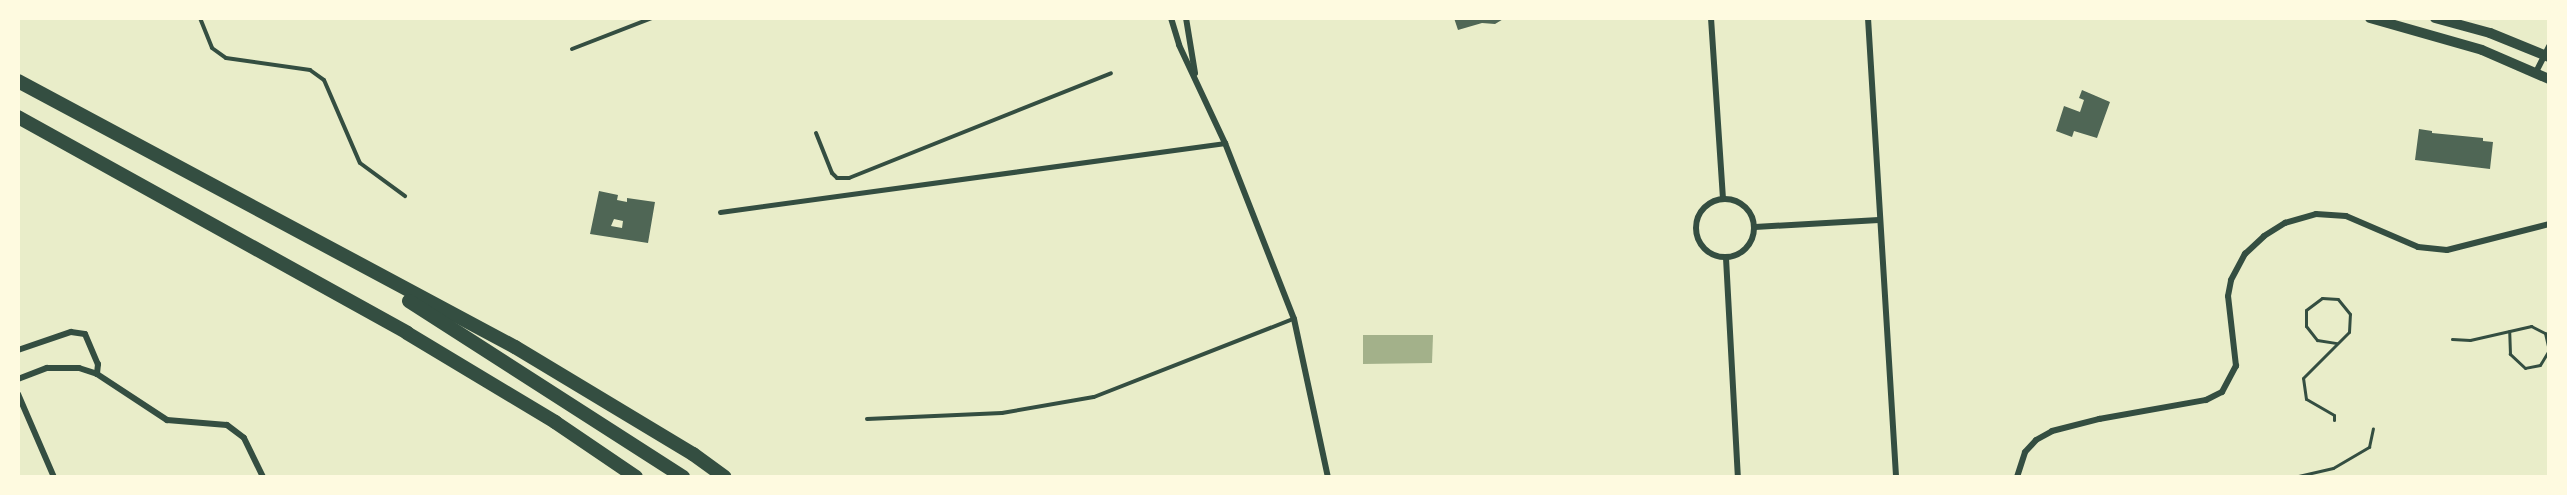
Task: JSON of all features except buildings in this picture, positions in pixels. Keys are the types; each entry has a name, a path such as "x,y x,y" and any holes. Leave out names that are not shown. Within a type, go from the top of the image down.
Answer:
{"highway":[{"path":"18,81 515,347 693,454 725,477"},
{"path":"18,117 407,333 546,415 636,477"},
{"path":"332,251 683,477"}],"main road":[{"path":"2370,18 2482,50 2549,79"},
{"path":"2435,18 2490,33 2548,53"}],"street":[{"path":"1171,18 1179,45 1225,143 1294,319 1328,477"},
{"path":"1186,18 1195,76"},
{"path":"1711,18 1723,199"},
{"path":"1868,18 1896,477"},
{"path":"2536,72 2548,53"},
{"path":"720,212 1225,143"},
{"path":"1723,199 1737,201 1747,209 1755,227 1750,244 1746,249 1726,258 1716,256 1704,249 1696,232 1697,219 1704,208 1723,199"},
{"path":"2017,477 2025,452 2036,440 2052,431 2099,419 2206,400 2222,392 2236,366 2228,296 2231,280 2245,254 2264,236 2285,223 2316,214 2346,216 2418,247 2447,250 2549,224"},
{"path":"1755,227 1879,220"},
{"path":"1726,258 1738,477"},
{"path":"18,350 70,332 85,333 98,364 97,374"},
{"path":"18,379 35,372 63,366 97,374 156,415 167,420 228,425 244,438 262,477"},
{"path":"18,393 54,477"}],"lane":[{"path":"200,18 212,48 226,58 310,70 324,80 360,164 405,196"},
{"path":"572,49 652,18"},
{"path":"816,133 832,173 837,178 849,178 1111,73"},
{"path":"867,419 1002,413 1094,397 1294,319"}],"path":[{"path":"2334,420 2334,415 2306,399 2303,378 2349,332 2350,314 2338,300 2322,298 2306,310 2306,326 2317,340 2337,343"},
{"path":"2452,339 2469,340 2531,326 2545,333 2549,350 2540,365 2525,368 2510,354 2509,332"},
{"path":"2294,477 2332,468 2369,447 2373,428"}],"shaded area":[{"path":"1363,335 1433,335 1432,363 1363,364"}]}
